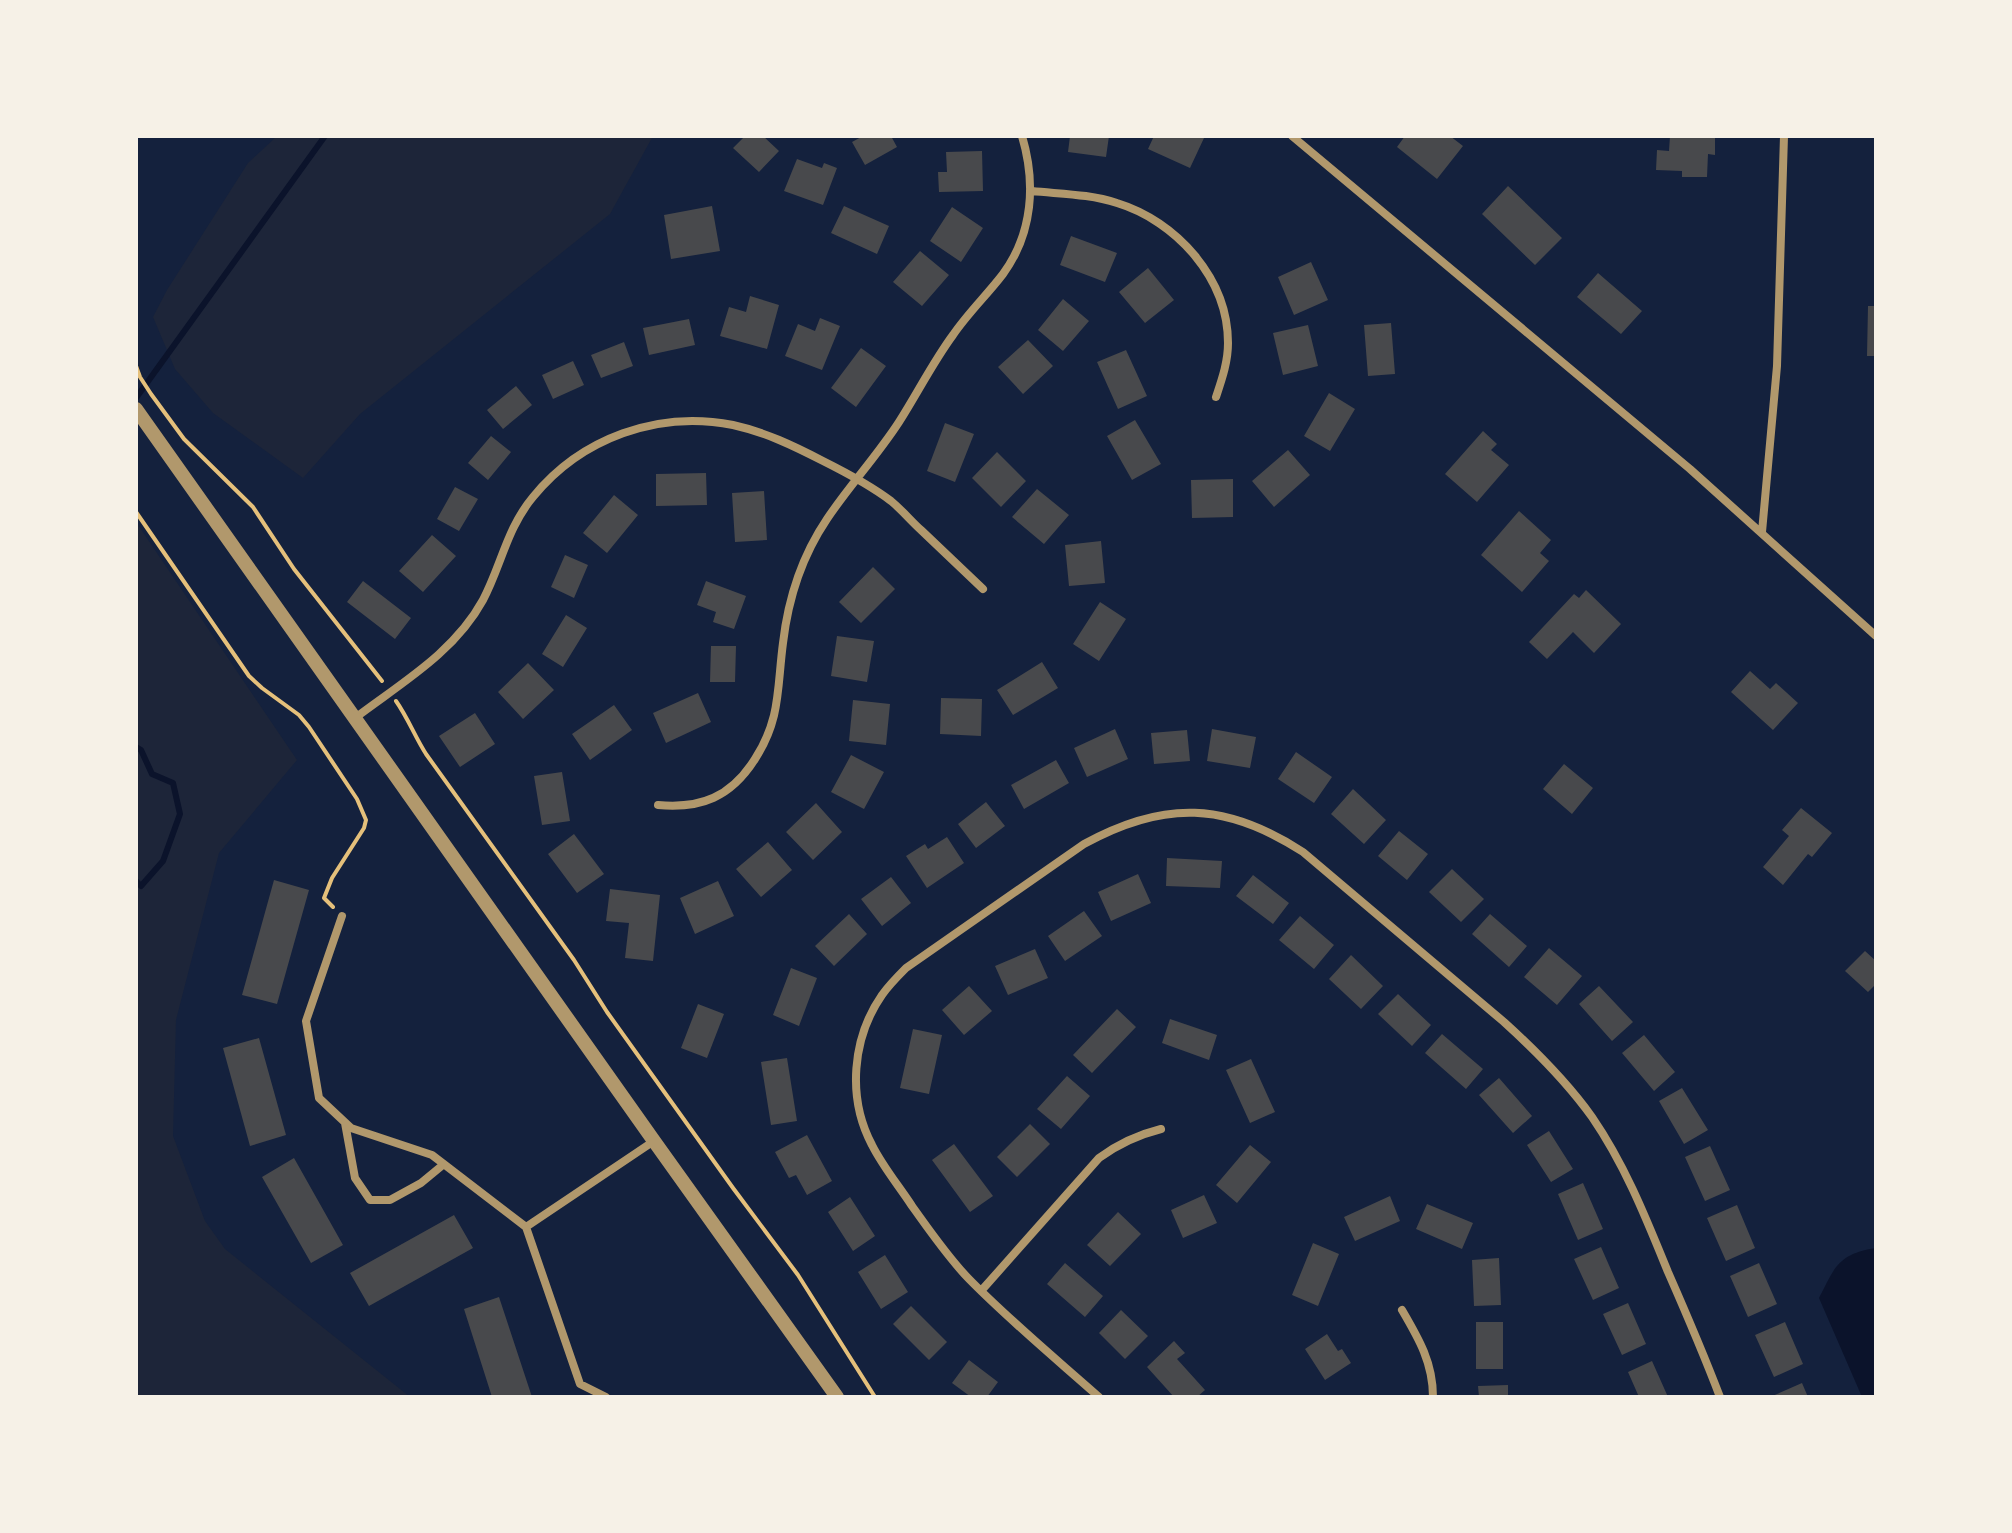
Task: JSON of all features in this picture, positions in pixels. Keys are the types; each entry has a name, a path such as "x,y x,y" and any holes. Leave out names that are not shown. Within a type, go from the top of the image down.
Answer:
{"street":[{"path":"658,805 679,807 717,797 754,760 769,735 779,692 788,611 809,550 825,521 897,425 952,335 1004,272 1018,245 1028,216 1032,191 1022,136"},
{"path":"1292,136 1690,469 1876,636"},
{"path":"1762,532 1777,366 1784,136"},
{"path":"1032,191 1116,202 1138,210 1169,229 1186,245 1212,283 1226,325 1228,344 1216,397"},
{"path":"138,412 837,1397"},
{"path":"355,718 430,663 473,616 492,580 517,519 544,483 577,456 614,436 655,424 715,422 789,443 856,478 892,502 983,589"},
{"path":"1099,1397 981,1291 942,1247 880,1160 870,1143 858,1108 858,1054 867,1021 884,992 906,968 1084,844 1142,818 1173,813 1204,813 1251,824 1303,852 1536,1051 1565,1082 1614,1151 1634,1189 1720,1397"},
{"path":"342,916 306,1021 319,1098 351,1128 432,1155 526,1227 580,1384 606,1397"},
{"path":"345,1122 355,1178 370,1200 390,1200 421,1183 444,1164"},
{"path":"981,1291 1099,1158 1139,1134 1161,1129"},
{"path":"526,1227 654,1141"},
{"path":"1402,1310 1419,1339 1431,1369 1433,1397"}],"path":[{"path":"136,366 151,394 184,439 253,507 294,569 390,692 426,754 574,960 607,1012 798,1275 875,1397"},
{"path":"136,512 237,660 262,688 299,715 357,799 366,820 364,828 332,878 324,898 342,916"}],"shaded area":[{"path":"277,136 653,136 610,214 360,414 303,478 213,413 175,369 153,317 248,163"},
{"path":"136,522 297,760 219,853 176,1020 173,1136 205,1221 225,1249 410,1397 136,1397"},
{"path":"1876,1248 1876,1397 1862,1397 1819,1298 1829,1278 1845,1258"}],"building":[{"path":"745,136 763,136 779,151 759,172 733,148"},
{"path":"863,136 891,136 897,147 865,165 852,142"},
{"path":"1070,136 1109,136 1106,157 1068,152"},
{"path":"1154,136 1204,138 1190,168 1148,149"},
{"path":"1405,136 1450,136 1463,146 1437,179 1397,147"},
{"path":"1670,136 1715,136 1715,155 1708,154 1707,177 1682,177 1682,171 1656,170 1657,150 1669,151"},
{"path":"982,151 983,191 939,192 938,172 947,172 946,152"},
{"path":"797,159 822,168 824,163 837,168 823,205 784,191"},
{"path":"1508,186 1562,238 1535,265 1482,214"},
{"path":"712,206 720,251 671,259 664,215"},
{"path":"844,206 889,226 877,254 831,233"},
{"path":"952,207 983,228 961,262 930,241"},
{"path":"1071,236 1117,253 1105,282 1060,265"},
{"path":"920,251 949,275 922,306 893,282"},
{"path":"1311,262 1328,300 1294,315 1278,277"},
{"path":"1148,268 1174,300 1145,323 1119,292"},
{"path":"1598,273 1642,311 1621,334 1577,297"},
{"path":"750,296 779,305 767,349 720,336 729,307 746,312"},
{"path":"1063,299 1089,321 1063,351 1038,330"},
{"path":"1868,306 1876,306 1876,356 1867,356"},
{"path":"820,318 840,326 822,370 785,356 798,324 815,331"},
{"path":"689,319 695,345 649,355 643,328"},
{"path":"1391,323 1395,374 1368,376 1364,325"},
{"path":"1308,325 1318,366 1283,375 1273,333"},
{"path":"1028,340 1053,366 1023,394 998,367"},
{"path":"624,342 633,366 601,378 591,355"},
{"path":"861,348 886,366 856,407 831,388"},
{"path":"1126,350 1147,396 1118,409 1097,362"},
{"path":"573,361 584,385 553,399 542,375"},
{"path":"516,386 532,405 503,429 487,410"},
{"path":"1329,393 1355,409 1330,451 1304,436"},
{"path":"1135,420 1161,464 1132,480 1107,436"},
{"path":"945,423 974,434 955,482 927,471"},
{"path":"1483,431 1497,444 1491,450 1509,465 1477,502 1445,474"},
{"path":"491,436 511,452 488,480 468,463"},
{"path":"1288,450 1310,475 1274,507 1252,481"},
{"path":"997,452 1026,481 1001,507 972,478"},
{"path":"706,473 707,505 656,506 656,474"},
{"path":"1233,479 1233,517 1192,518 1191,480"},
{"path":"455,487 478,499 459,531 437,519"},
{"path":"1037,489 1069,515 1044,544 1012,517"},
{"path":"764,491 767,540 735,542 732,493"},
{"path":"614,495 638,515 607,553 583,533"},
{"path":"1519,511 1551,540 1540,553 1549,561 1522,592 1481,555"},
{"path":"432,535 456,556 423,592 399,571"},
{"path":"1101,541 1105,583 1069,586 1065,545"},
{"path":"565,555 588,565 574,598 551,587"},
{"path":"873,567 895,589 861,623 839,602"},
{"path":"363,581 411,618 395,639 347,602"},
{"path":"706,581 746,596 734,629 713,622 716,612 697,605"},
{"path":"1586,590 1621,624 1594,653 1573,632 1547,659 1529,642 1574,594 1579,598"},
{"path":"1100,602 1126,619 1099,661 1073,644"},
{"path":"566,615 587,628 563,667 542,654"},
{"path":"837,636 874,641 867,682 831,676"},
{"path":"711,646 736,646 735,682 710,682"},
{"path":"1042,662 1058,688 1013,715 997,690"},
{"path":"528,663 554,690 523,719 498,692"},
{"path":"1750,671 1770,689 1776,683 1798,703 1773,730 1731,692"},
{"path":"698,693 711,722 666,743 653,713"},
{"path":"941,698 982,699 981,736 940,734"},
{"path":"853,700 890,704 886,745 849,741"},
{"path":"614,705 632,730 590,760 572,734"},
{"path":"475,713 495,744 460,767 439,736"},
{"path":"1115,729 1128,759 1087,777 1074,748"},
{"path":"1212,729 1256,737 1250,768 1207,761"},
{"path":"1187,730 1190,761 1154,764 1151,733"},
{"path":"1296,752 1332,777 1314,803 1278,779"},
{"path":"851,755 884,772 864,809 831,792"},
{"path":"1056,760 1069,783 1024,809 1011,785"},
{"path":"1564,764 1593,788 1572,814 1543,789"},
{"path":"562,772 570,821 542,825 534,776"},
{"path":"1353,789 1386,820 1364,844 1331,814"},
{"path":"986,802 1005,826 976,848 958,824"},
{"path":"816,803 842,832 813,860 786,832"},
{"path":"1801,808 1832,833 1812,857 1808,854 1783,885 1763,867 1789,836 1782,830"},
{"path":"1399,831 1428,854 1407,880 1378,856"},
{"path":"574,834 604,874 577,893 548,854"},
{"path":"947,837 964,863 927,888 906,856 925,844 928,849"},
{"path":"768,842 792,870 761,897 736,869"},
{"path":"1167,858 1222,861 1220,888 1166,886"},
{"path":"1452,869 1484,899 1461,922 1429,892"},
{"path":"1138,874 1151,903 1111,921 1098,892"},
{"path":"1253,875 1289,903 1273,924 1236,896"},
{"path":"891,877 911,903 882,926 861,899"},
{"path":"274,880 309,890 277,1004 242,995"},
{"path":"718,881 734,916 695,934 680,898"},
{"path":"610,889 660,895 653,961 625,958 629,923 606,921"},
{"path":"1084,911 1102,936 1065,961 1048,936"},
{"path":"849,914 867,934 834,966 815,946"},
{"path":"1490,914 1527,946 1509,967 1472,934"},
{"path":"1300,916 1334,945 1314,969 1279,940"},
{"path":"1549,948 1582,976 1557,1005 1524,977"},
{"path":"1035,949 1048,978 1008,995 995,966"},
{"path":"1865,951 1876,961 1876,984 1868,992 1845,971"},
{"path":"1351,955 1383,986 1361,1009 1329,979"},
{"path":"791,968 817,978 799,1026 773,1015"},
{"path":"969,986 992,1011 964,1035 942,1010"},
{"path":"1599,986 1633,1022 1612,1041 1579,1004"},
{"path":"1398,994 1431,1025 1412,1046 1378,1014"},
{"path":"698,1004 724,1014 707,1058 681,1048"},
{"path":"1117,1009 1136,1027 1092,1073 1073,1055"},
{"path":"1170,1019 1217,1035 1209,1060 1162,1043"},
{"path":"913,1029 942,1035 929,1094 900,1088"},
{"path":"1442,1034 1483,1069 1466,1089 1425,1053"},
{"path":"1644,1035 1675,1072 1654,1091 1622,1053"},
{"path":"259,1038 286,1135 250,1146 223,1048"},
{"path":"787,1058 797,1121 771,1125 761,1062"},
{"path":"1251,1059 1275,1112 1250,1123 1226,1070"},
{"path":"1067,1076 1090,1096 1061,1129 1037,1109"},
{"path":"1499,1078 1532,1116 1513,1133 1479,1095"},
{"path":"1682,1088 1708,1130 1684,1144 1659,1101"},
{"path":"1030,1124 1050,1144 1017,1177 997,1157"},
{"path":"1549,1131 1573,1169 1551,1182 1527,1145"},
{"path":"807,1135 832,1181 807,1195 796,1175 789,1178 775,1152"},
{"path":"954,1144 993,1196 970,1212 932,1160"},
{"path":"1250,1145 1271,1162 1237,1203 1216,1185"},
{"path":"1710,1146 1730,1190 1705,1201 1685,1157"},
{"path":"294,1158 343,1245 311,1263 262,1177"},
{"path":"1583,1183 1603,1229 1578,1240 1558,1194"},
{"path":"1204,1195 1217,1223 1183,1238 1171,1210"},
{"path":"1390,1196 1400,1221 1355,1241 1344,1217"},
{"path":"850,1197 875,1236 853,1251 828,1212"},
{"path":"1427,1204 1473,1223 1462,1249 1416,1229"},
{"path":"1737,1205 1755,1248 1726,1261 1707,1218"},
{"path":"1118,1212 1141,1234 1110,1266 1087,1245"},
{"path":"454,1215 473,1248 369,1306 350,1273"},
{"path":"1313,1243 1339,1254 1318,1306 1292,1295"},
{"path":"1601,1247 1619,1288 1593,1300 1574,1259"},
{"path":"885,1255 908,1292 881,1309 858,1272"},
{"path":"1499,1258 1501,1305 1474,1306 1472,1260"},
{"path":"1065,1263 1103,1296 1085,1317 1047,1284"},
{"path":"1759,1263 1777,1304 1748,1317 1730,1276"},
{"path":"499,1297 532,1397 492,1397 464,1309"},
{"path":"1628,1303 1646,1344 1622,1355 1603,1314"},
{"path":"911,1306 947,1342 929,1360 893,1324"},
{"path":"1121,1310 1148,1336 1125,1359 1099,1333"},
{"path":"1476,1322 1503,1322 1503,1369 1476,1369"},
{"path":"1785,1322 1803,1364 1774,1377 1755,1335"},
{"path":"1327,1334 1351,1363 1325,1380 1305,1349"},
{"path":"1174,1341 1185,1353 1177,1359 1205,1390 1197,1397 1174,1397 1147,1367"},
{"path":"969,1360 998,1382 987,1397 971,1397 952,1383"},
{"path":"1652,1361 1668,1397 1639,1397 1628,1372"},
{"path":"1802,1383 1808,1397 1770,1397"},
{"path":"1508,1385 1508,1397 1479,1397 1478,1386"}],"waterway":[{"path":"136,398 325,136"},
{"path":"136,747 141,750 152,774 173,783 180,814 163,861 141,886 136,881"}]}
